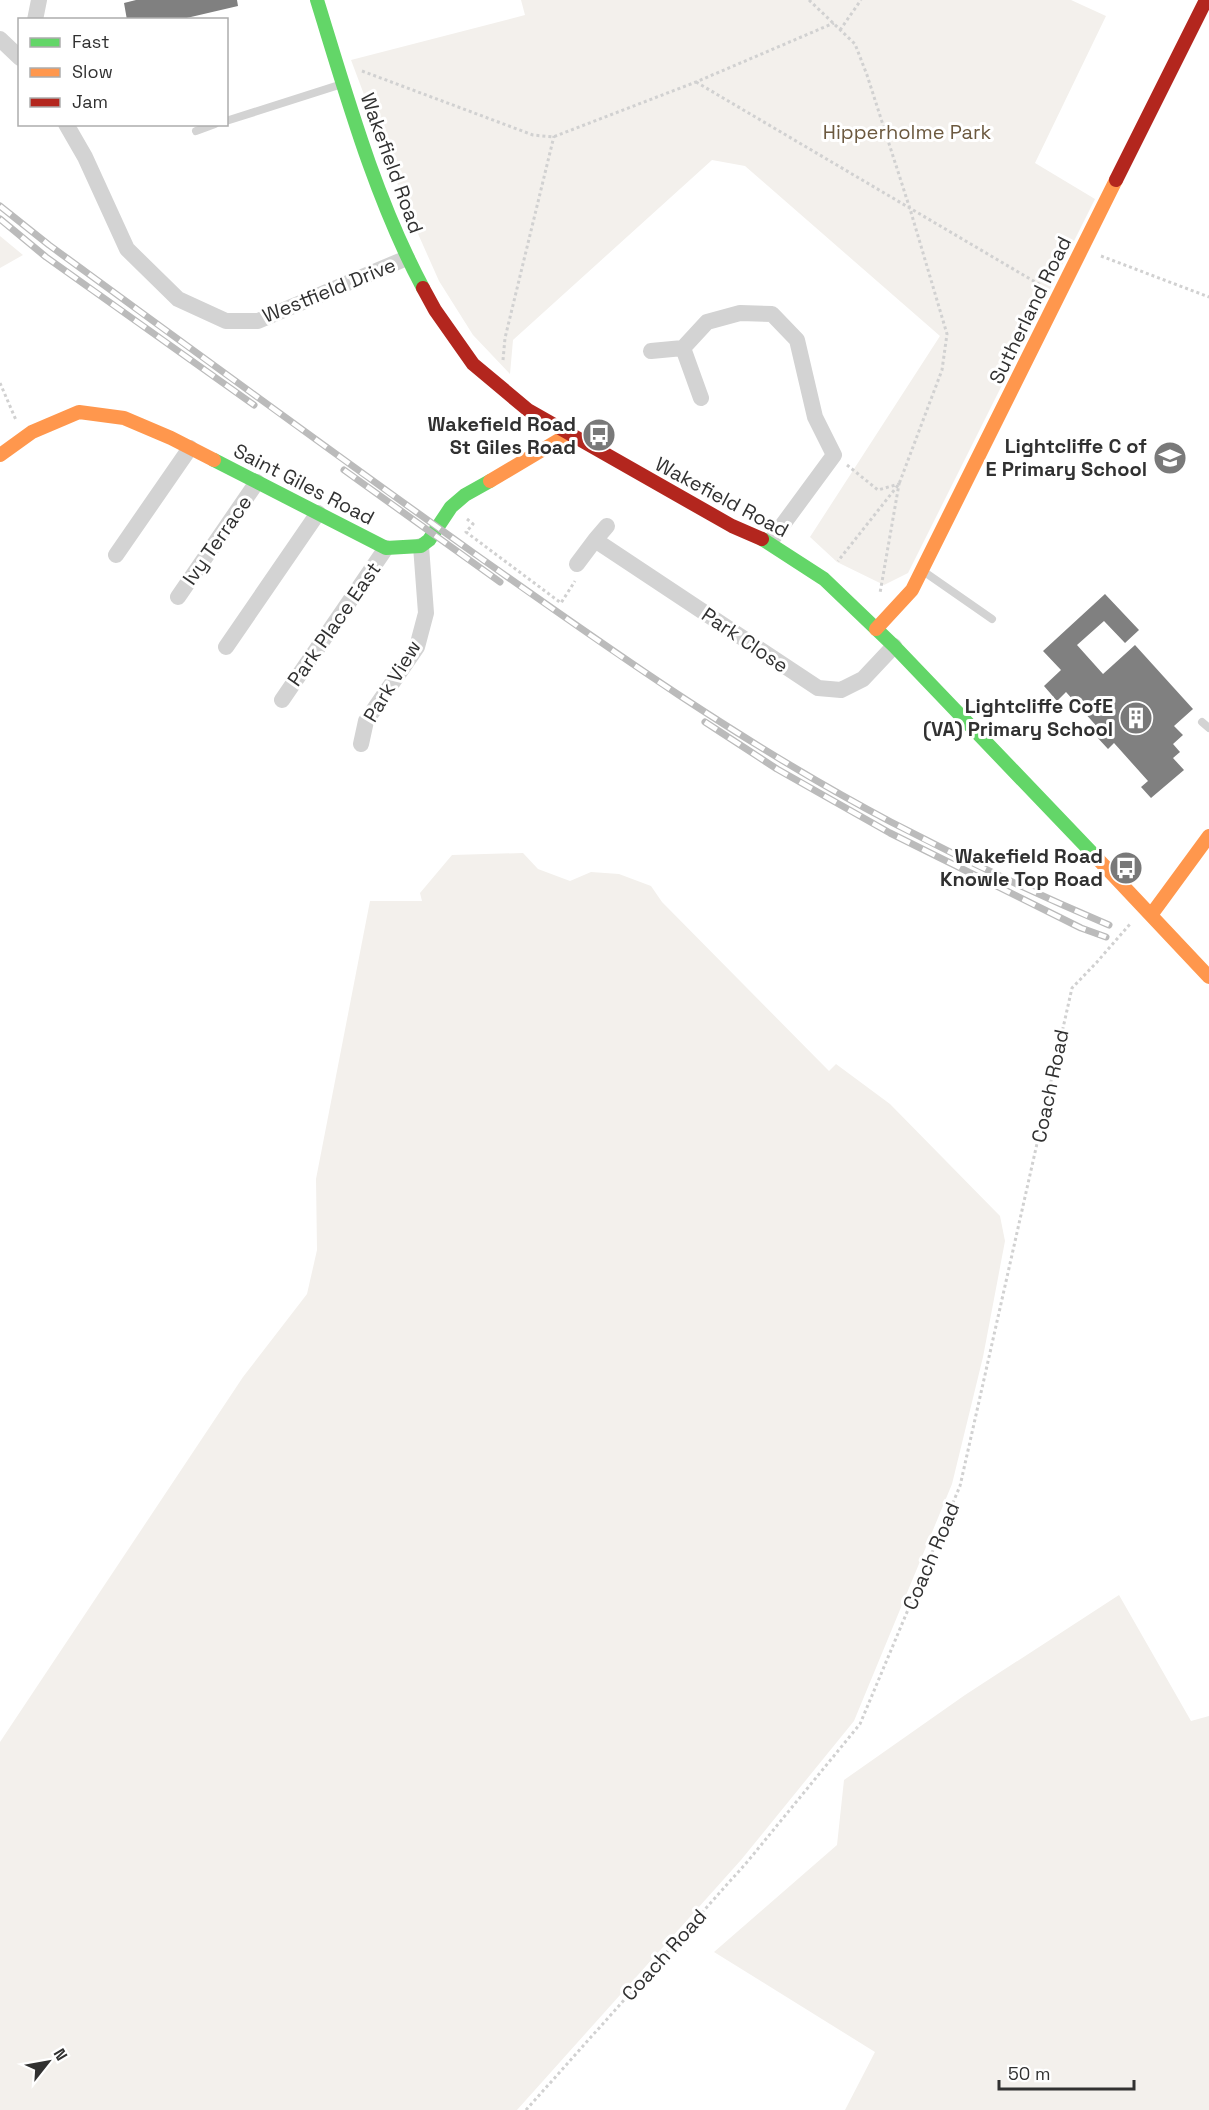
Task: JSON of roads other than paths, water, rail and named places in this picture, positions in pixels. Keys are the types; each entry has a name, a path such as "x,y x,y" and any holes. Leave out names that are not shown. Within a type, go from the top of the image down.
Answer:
{"street":[{"path":"35,18 39,0"},
{"name":"Wakefield Road","path":"318,0 358,133 406,258 435,310 473,364 528,410 732,526 770,542 824,579 894,646 1073,831 1209,977"},
{"name":"Sutherland Road","path":"876,629 912,591 1206,0"},
{"name":"Westfield Drive","path":"67,126 85,157 127,249 178,299 226,321 258,321 406,258"},
{"path":"651,351 683,348 707,322 740,313 772,314 797,340 814,417 834,455 770,542"},
{"path":"683,348 701,398"},
{"name":"Saint Giles Road","path":"0,455 32,432 80,412 124,418 190,448 386,548 421,546"},
{"path":"421,546 429,540 452,507 465,495 569,434"},
{"path":"116,555 190,448"},
{"name":"Ivy Terrace","path":"178,597 257,482"},
{"path":"226,647 318,513"},
{"path":"577,564 607,526"},
{"name":"Park Close","path":"595,540 818,688 842,690 863,679 894,646"},
{"name":"Park View","path":"361,744 366,722 417,647 426,613 421,546"},
{"name":"Park Place East","path":"282,700 386,548"},
{"path":"1147,912 1209,836"}],"lane":[{"path":"228,120 342,84"},
{"path":"196,131 210,126"},
{"path":"922,571 992,620"}],"railway":[{"path":"0,206 49,245 368,477 678,695 783,761 891,822 999,876 1109,925"},
{"path":"0,219 46,257 254,405"},
{"path":"344,470 500,582"},
{"path":"705,722 777,769 890,833 1081,928 1106,937"}],"place":[{"name":"Wakefield Road St Giles Road","path":"599,435"},
{"name":"Lightcliffe C of E Primary School","path":"1170,458"},
{"name":"Lightcliffe CofE (VA) Primary School","path":"1136,718"},
{"name":"Wakefield Road Knowle Top Road","path":"1126,868"}],"park label":[{"name":"Hipperholme Park","path":"907,132"}]}
